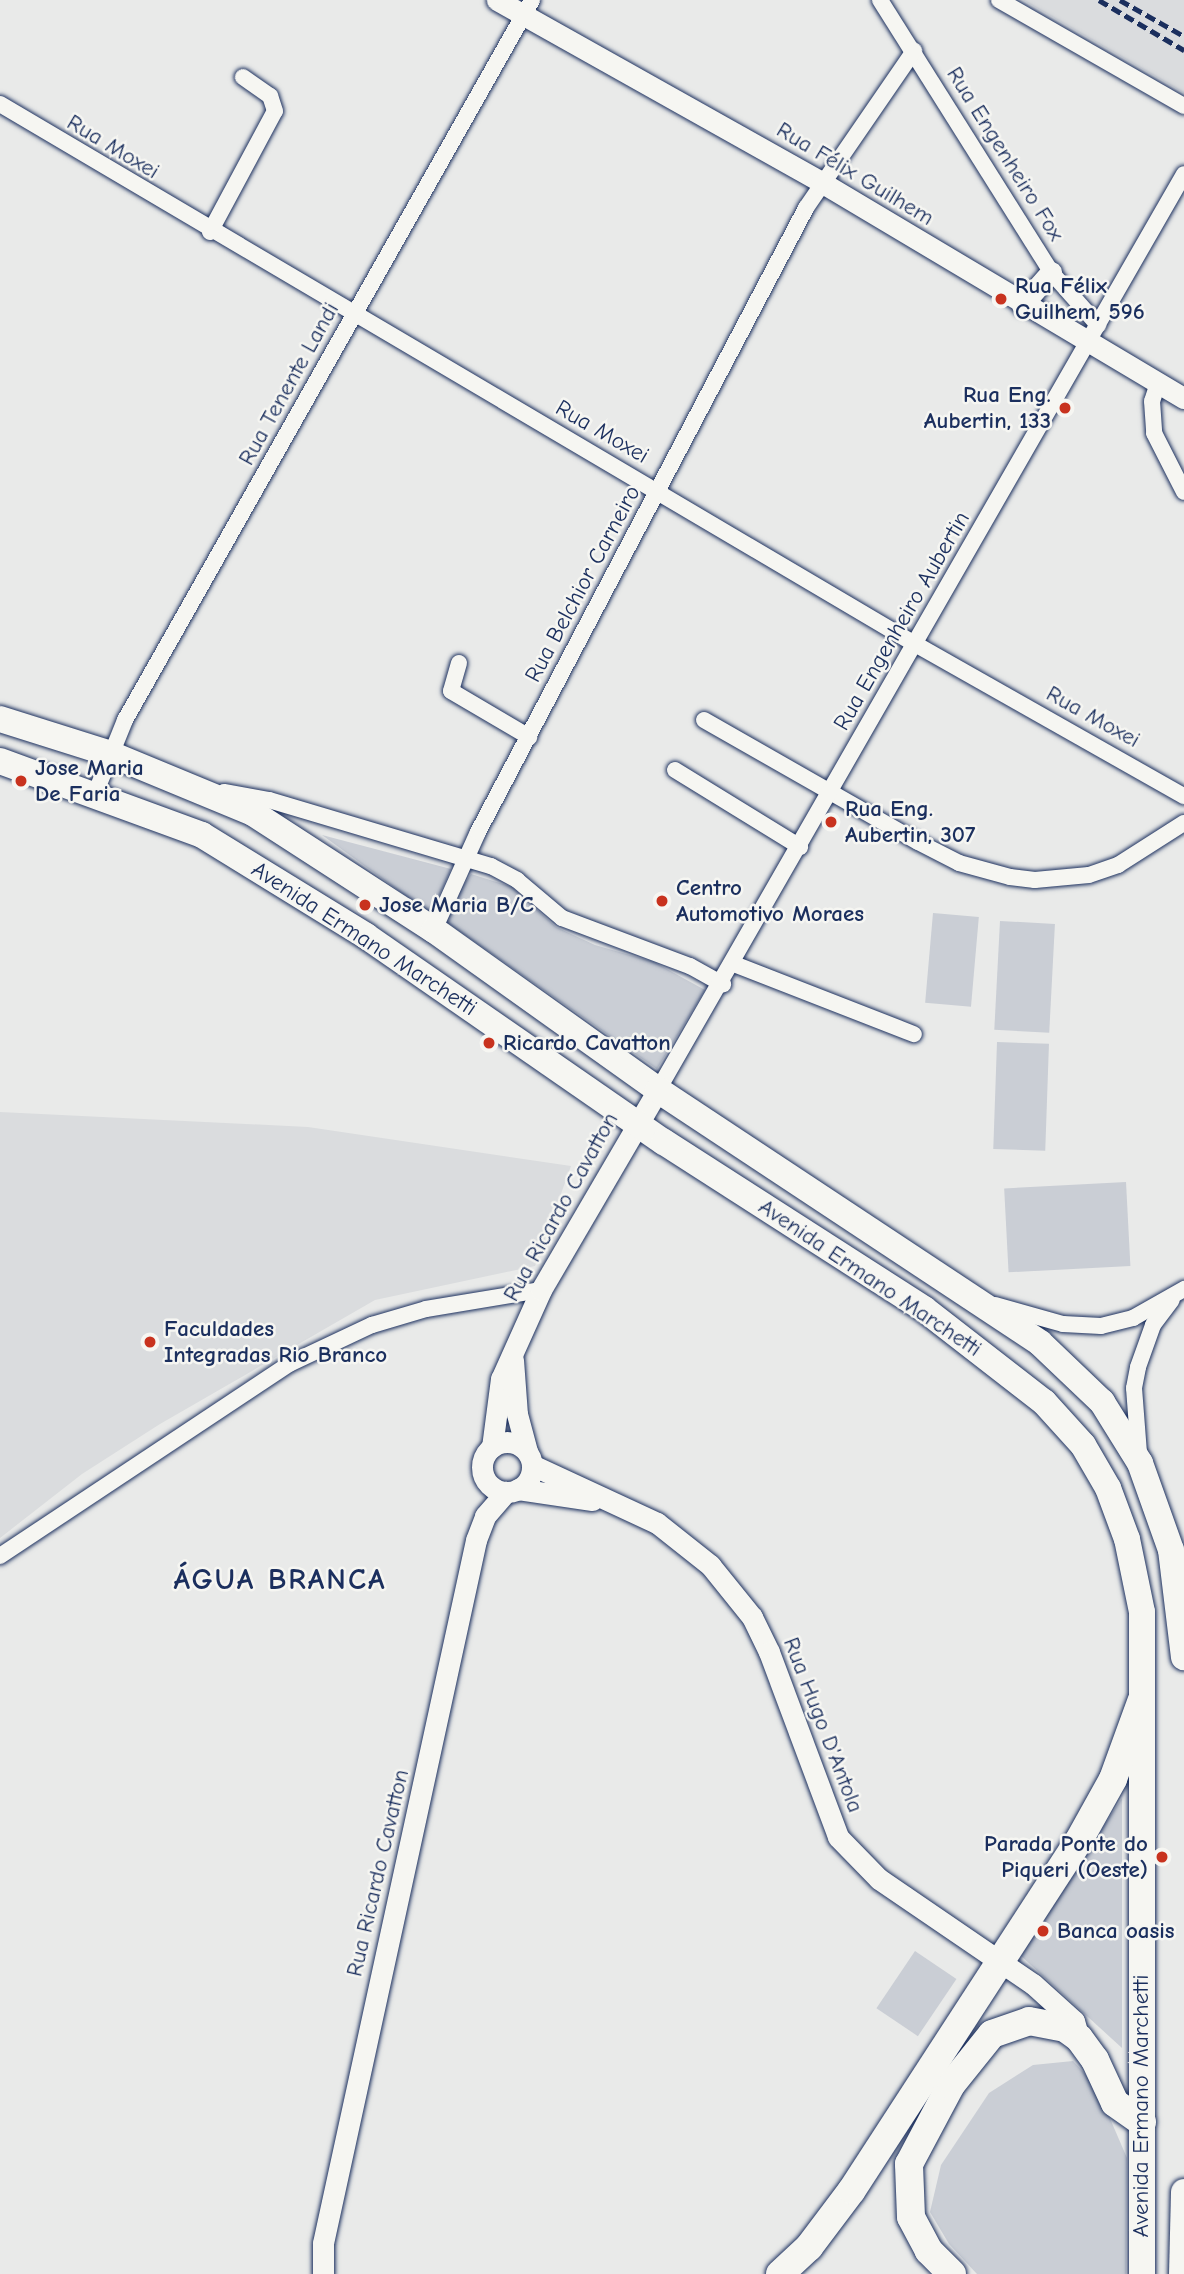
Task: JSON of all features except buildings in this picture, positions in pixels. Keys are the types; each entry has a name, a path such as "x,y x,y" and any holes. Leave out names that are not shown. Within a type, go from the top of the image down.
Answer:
{"highway":[{"path":"780,2274 809,2247 852,2190 998,1960 1102,1803 1141,1702"},
{"path":"952,2274 929,2251 911,2217 907,2184 915,2151 951,2085 992,2034 1029,2021 1051,2022 1079,2038 1115,2104 1142,2122"}],"main road":[{"name":"Avenida Ermano Marchetti","path":"0,719 108,753 253,813 433,930 658,1090 1072,1370 1102,1402 1140,1463 1171,1550 1184,1657"},
{"name":"Avenida Ermano Marchetti","path":"0,761 95,794 214,842 366,936 638,1124 924,1309 1044,1402 1083,1445 1108,1488 1136,1576 1142,1612 1142,2268"},
{"name":"Avenida Ermano Marchetti","path":"1182,2267 1184,2192"}],"street":[{"name":"Rua Félix Guilhem","path":"497,0 527,7 1087,344 1184,398"},
{"name":"Rua Engenheiro Fox","path":"880,0 1051,272 1098,325"},
{"path":"999,0 1184,106"},
{"name":"Rua Tenente Landi","path":"95,794 108,753 527,7"},
{"name":"Rua Belchior Carneiro","path":"433,930 465,858 821,182 914,51"},
{"path":"210,232 275,111 270,96 243,77"},
{"name":"Rua Moxei","path":"0,104 210,232 658,490 915,644 1184,796"},
{"name":"Rua Engenheiro Aubertin","path":"658,1090 723,984 829,793 1184,174"},
{"path":"1022,305 1051,272"},
{"path":"1158,383 1152,401 1154,433 1184,492"},
{"path":"459,663 451,691 529,737"},
{"path":"704,720 829,793 959,863 1035,880 1089,875 1118,864 1184,823"},
{"path":"675,770 800,848"},
{"path":"195,787 269,800 465,858 517,880 562,918 690,966 723,984"},
{"path":"734,964 914,1034"},
{"name":"Rua Ricardo Cavatton","path":"492,1447 495,1404 513,1351 541,1290 658,1090"},
{"path":"0,1566 7,1553 210,1413 289,1364 372,1325 425,1309 541,1290"},
{"path":"970,1299 1087,1326 1133,1318 1180,1292"},
{"path":"1140,1463 1134,1388 1138,1367 1153,1325 1180,1292"},
{"name":"Rua Ricardo Cavatton","path":"513,1351 517,1414 530,1458"},
{"path":"506,1441 530,1458 529,1479 512,1491 485,1478 483,1461 492,1447 506,1441"},
{"name":"Rua Hugo D'Antola","path":"530,1458 621,1504 682,1540 710,1565 752,1618 838,1837 879,1879 998,1960 1074,2021 1079,2038"},
{"name":"Rua Ricardo Cavatton","path":"323,2274 323,2243 476,1540 485,1516 512,1491"},
{"name":"Rua Hugo D'Antola","path":"512,1491 621,1504"}],"shaded area":[{"path":"1023,0 1184,0 1184,93 1174,87"},
{"path":"322,835 451,869 431,914"},
{"path":"471,874 512,887 556,927 595,945 654,962 705,990 657,1069 448,923 450,905"},
{"path":"933,913 979,917 971,1007 925,1003"},
{"path":"1000,921 1055,924 1049,1033 994,1030"},
{"path":"997,1042 1049,1044 1045,1151 993,1149"},
{"name":"Faculdades Integradas Rio Branco","path":"0,1112 308,1127 571,1166 535,1266 375,1300 160,1424 82,1474 0,1538"},
{"path":"1126,1182 1130,1266 1009,1272 1004,1188"},
{"path":"1122,1798 1122,2048 1020,1955"},
{"path":"915,1951 956,1979 918,2036 876,2008"},
{"path":"1073,2061 1096,2086 1127,2158 1126,2274 977,2274 949,2244 930,2212 941,2165 989,2093 1033,2065"}],"railway":[{"path":"1099,0 1184,50"},
{"path":"1120,0 1184,36"}],"place":[{"name":"Rua Félix Guilhem, 596","path":"1001,299"},
{"name":"Rua Eng. Aubertin, 133","path":"1065,408"},
{"name":"Jose Maria De Faria","path":"21,781"},
{"name":"Rua Eng. Aubertin, 307","path":"831,822"},
{"name":"Centro Automotivo Moraes","path":"662,901"},
{"name":"Jose Maria B/C","path":"365,905"},
{"name":"Ricardo Cavatton","path":"489,1043"},
{"name":"Faculdades Integradas Rio Branco","path":"150,1342"},
{"name":"Parada Ponte do Piqueri (Oeste)","path":"1162,1857"},
{"name":"Banca oasis","path":"1043,1931"}],"district":[{"name":"ÁGUA BRANCA","path":"280,1580"}]}
